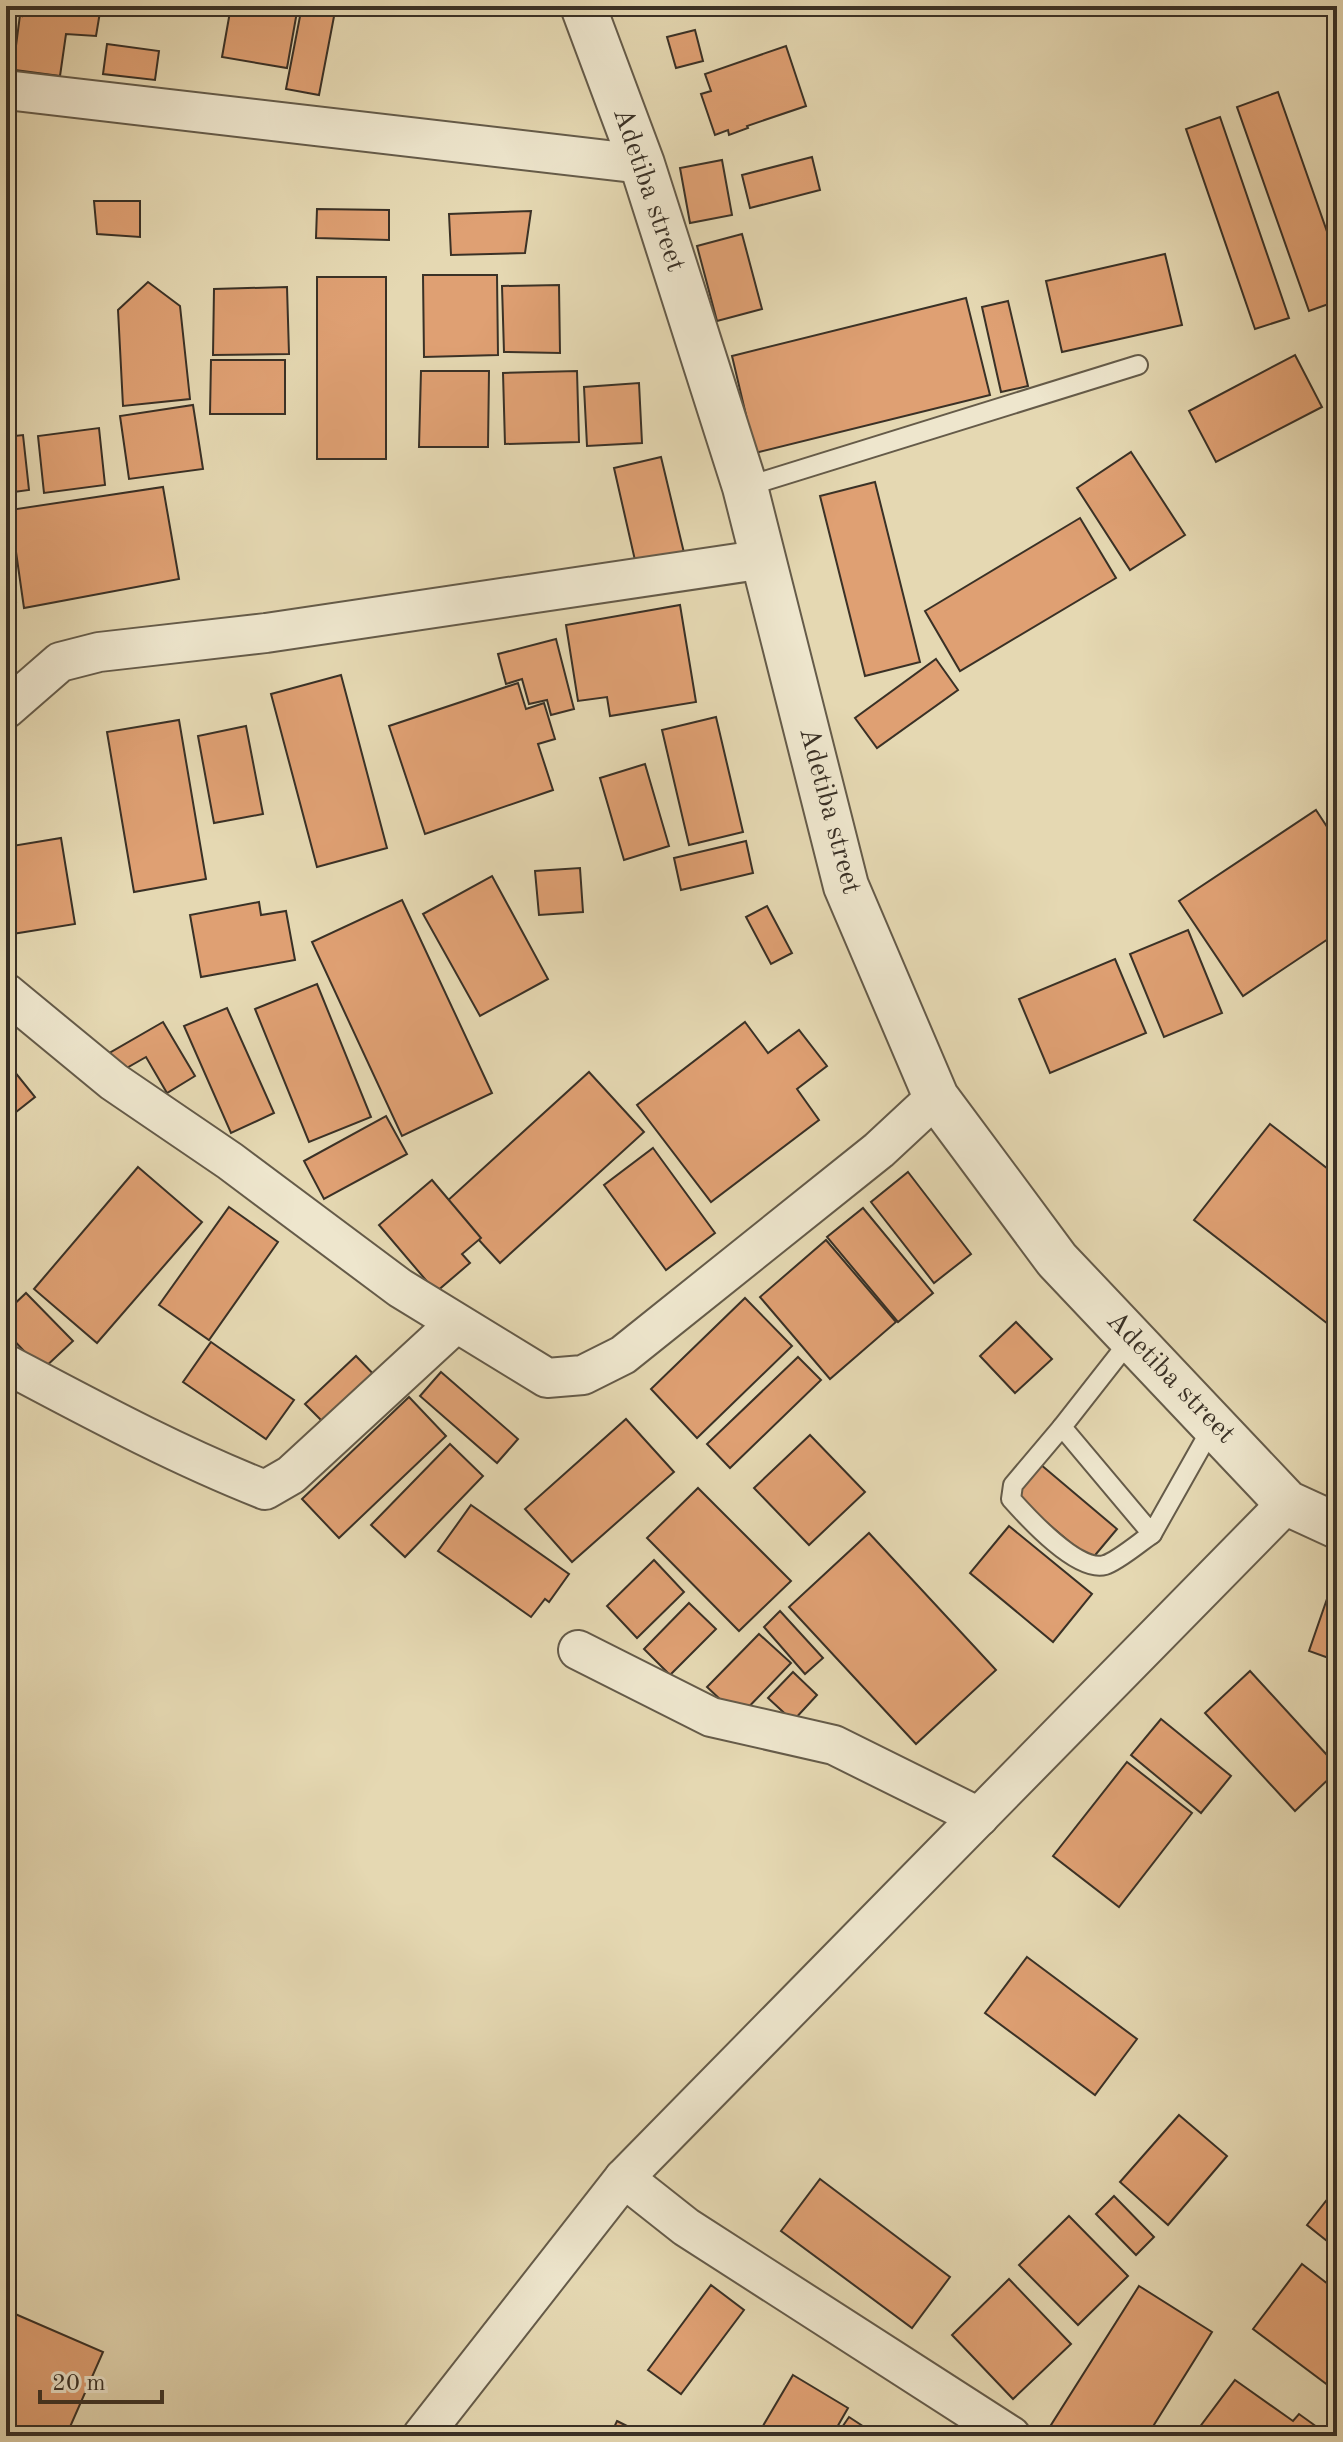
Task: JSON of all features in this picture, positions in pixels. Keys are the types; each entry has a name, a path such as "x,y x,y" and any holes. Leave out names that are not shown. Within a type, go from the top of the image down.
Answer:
{"street":[{"name":"Adetiba street","path":"583,6 642,164 745,487 846,886 936,1097 1057,1260 1287,1503"},
{"path":"6,90 642,164"},
{"path":"6,709 60,662 99,652 266,633 765,559"},
{"path":"6,993 114,1082 230,1161 400,1288 547,1378 583,1375 623,1355 879,1150 936,1097"},
{"path":"6,1364 129,1429 265,1490 291,1475 456,1323"},
{"path":"422,2436 624,2178 1287,1503 1337,1526"},
{"path":"578,1650 711,1717 834,1745 979,1817"},
{"path":"624,2178 686,2227 1011,2436"}],"lane":[{"path":"745,487 1138,365"},
{"path":"1131,1339 1013,1485 1011,1499 1067,1552 1086,1564 1105,1565 1152,1534 1214,1424"},
{"path":"1062,1427 1152,1534"}],"building":[{"path":"24,6 101,6 96,36 66,34 60,76 16,70 14,80 6,79 6,60 14,61"},
{"path":"231,6 298,6 287,68 222,57"},
{"path":"302,6 336,6 319,95 286,89"},
{"path":"695,30 703,61 676,68 667,37"},
{"path":"107,44 159,51 155,80 103,74"},
{"path":"786,46 806,106 729,135 728,130 715,135 701,94 711,91 705,74"},
{"path":"1278,92 1337,260 1337,301 1309,311 1237,107"},
{"path":"1220,117 1289,318 1255,329 1186,129"},
{"path":"812,157 820,190 750,208 742,175"},
{"path":"722,160 732,215 690,223 680,168"},
{"path":"94,201 140,201 140,237 97,234"},
{"path":"317,209 389,210 389,240 316,238"},
{"path":"531,211 525,253 451,255 449,214"},
{"path":"742,234 762,309 717,321 697,246"},
{"path":"1165,254 1182,325 1062,352 1046,281"},
{"path":"423,275 497,275 498,355 424,357"},
{"path":"317,277 386,277 386,459 317,459"},
{"path":"148,282 180,306 190,399 123,406 118,310"},
{"path":"559,285 560,353 504,352 502,286"},
{"path":"287,287 289,354 213,355 214,289"},
{"path":"966,298 990,395 755,453 732,356"},
{"path":"1008,301 1028,386 1001,392 982,307"},
{"path":"1295,355 1322,407 1216,462 1189,411"},
{"path":"211,360 285,360 285,414 210,414"},
{"path":"421,371 489,371 488,447 419,447"},
{"path":"577,371 579,442 505,444 503,373"},
{"path":"6,382 13,428 6,429"},
{"path":"639,383 642,443 587,446 584,387"},
{"path":"193,405 203,469 129,479 120,416"},
{"path":"99,428 105,485 44,493 38,436"},
{"path":"23,435 29,490 6,493 6,437"},
{"path":"1131,452 1185,535 1130,570 1077,488"},
{"path":"661,457 685,557 637,569 614,468"},
{"path":"875,482 920,662 865,676 820,496"},
{"path":"163,487 179,579 24,608 10,510"},
{"path":"1080,518 1116,578 960,671 925,611"},
{"path":"6,529 16,602 6,604"},
{"path":"680,605 696,702 610,716 607,697 578,701 566,625"},
{"path":"556,639 574,709 551,715 547,700 529,704 522,679 506,684 498,654"},
{"path":"936,659 958,690 877,748 855,718"},
{"path":"341,675 387,848 317,867 271,694"},
{"path":"518,683 526,709 544,703 555,739 538,744 553,790 425,834 389,726"},
{"path":"716,717 743,832 689,845 662,730"},
{"path":"179,720 206,879 134,892 107,732"},
{"path":"246,726 263,814 214,823 198,736"},
{"path":"645,764 669,846 624,860 600,778"},
{"path":"1316,810 1337,842 1337,933 1243,996 1179,901"},
{"path":"61,838 75,924 6,935 6,847"},
{"path":"746,841 753,873 681,890 674,858"},
{"path":"580,868 583,912 539,915 535,871"},
{"path":"492,876 548,979 480,1016 423,914"},
{"path":"402,900 492,1093 402,1136 312,942"},
{"path":"259,902 261,915 286,911 295,960 201,977 190,915"},
{"path":"767,906 792,953 771,964 746,917"},
{"path":"1188,930 1222,1013 1164,1037 1130,954"},
{"path":"1115,959 1146,1033 1050,1073 1019,999"},
{"path":"317,984 371,1117 309,1142 255,1009"},
{"path":"227,1008 274,1113 231,1133 184,1026"},
{"path":"163,1022 195,1076 167,1093 146,1057 116,1074 106,1055"},
{"path":"745,1022 768,1053 799,1030 827,1066 797,1089 819,1120 711,1202 637,1105"},
{"path":"6,1061 35,1097 6,1120"},
{"path":"589,1072 644,1132 500,1263 445,1203"},
{"path":"386,1116 407,1154 324,1199 304,1161"},
{"path":"1270,1124 1337,1176 1337,1331 1194,1220"},
{"path":"653,1148 715,1233 666,1270 604,1185"},
{"path":"138,1167 202,1222 97,1343 34,1289"},
{"path":"908,1172 971,1254 934,1283 871,1202"},
{"path":"432,1180 481,1238 462,1254 470,1263 436,1292 379,1225"},
{"path":"229,1207 278,1242 209,1340 159,1305"},
{"path":"863,1208 933,1293 898,1322 827,1237"},
{"path":"826,1240 896,1322 830,1379 760,1297"},
{"path":"26,1293 73,1341 42,1370 6,1332 6,1312"},
{"path":"745,1298 792,1346 697,1438 651,1389"},
{"path":"1016,1322 1052,1359 1015,1393 980,1356"},
{"path":"211,1342 294,1400 266,1439 183,1382"},
{"path":"356,1356 380,1381 330,1429 305,1404"},
{"path":"798,1357 821,1380 730,1468 707,1444"},
{"path":"441,1372 518,1439 497,1463 420,1396"},
{"path":"409,1397 446,1436 339,1538 302,1499"},
{"path":"626,1419 674,1472 572,1562 525,1509"},
{"path":"810,1435 865,1492 809,1545 754,1488"},
{"path":"450,1444 483,1476 405,1557 371,1525"},
{"path":"1040,1464 1117,1529 1091,1560 1014,1495"},
{"path":"698,1488 791,1581 739,1631 647,1538"},
{"path":"471,1505 569,1574 549,1602 545,1599 531,1617 438,1551"},
{"path":"1009,1526 1092,1594 1053,1642 970,1573"},
{"path":"869,1533 996,1670 916,1744 789,1607"},
{"path":"654,1560 684,1592 637,1638 607,1606"},
{"path":"1328,1596 1337,1599 1337,1661 1309,1651"},
{"path":"689,1603 716,1629 670,1675 644,1649"},
{"path":"780,1611 823,1658 805,1674 764,1627"},
{"path":"759,1634 791,1663 739,1717 707,1687"},
{"path":"1250,1671 1337,1766 1337,1771 1295,1811 1205,1713"},
{"path":"793,1672 817,1695 793,1721 768,1698"},
{"path":"1161,1719 1231,1776 1201,1813 1131,1755"},
{"path":"1127,1762 1192,1813 1119,1907 1053,1856"},
{"path":"1027,1957 1137,2039 1095,2095 985,2013"},
{"path":"1179,2115 1227,2156 1168,2225 1120,2182"},
{"path":"820,2179 950,2277 912,2328 781,2231"},
{"path":"1337,2187 1337,2249 1307,2225"},
{"path":"1114,2196 1154,2237 1136,2255 1096,2214"},
{"path":"1069,2216 1128,2276 1078,2325 1019,2265"},
{"path":"1302,2264 1337,2291 1337,2392 1253,2329"},
{"path":"1009,2279 1071,2344 1013,2399 952,2335"},
{"path":"711,2285 744,2310 681,2394 648,2370"},
{"path":"1139,2286 1212,2332 1147,2436 1070,2436 1051,2425"},
{"path":"6,2310 103,2352 66,2436 6,2436"},
{"path":"793,2375 848,2408 832,2436 757,2436"},
{"path":"1235,2380 1293,2421 1299,2414 1324,2432 1320,2436 1193,2436"},
{"path":"849,2417 878,2436 836,2436"},
{"path":"617,2421 647,2436 610,2436"}]}
